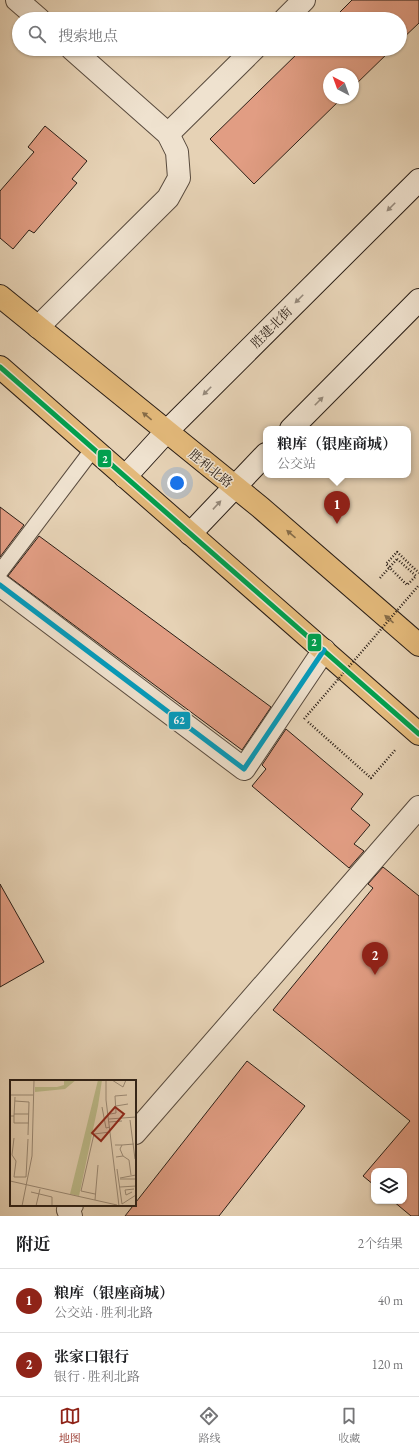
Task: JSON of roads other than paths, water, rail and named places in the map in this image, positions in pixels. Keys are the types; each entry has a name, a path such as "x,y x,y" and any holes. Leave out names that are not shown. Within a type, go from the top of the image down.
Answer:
{"highway":[{"name":"胜利北路","path":"0,296 234,486 419,645"},
{"path":"0,367 416,731"}],"street":[{"path":"18,0 31,12"},
{"path":"292,12 304,0"},
{"path":"38,327 168,198 179,178 177,152 168,134 80,56"},
{"path":"168,134 247,56"},
{"name":"胜建北街","path":"125,477 166,432 419,180"},
{"path":"294,426 419,300"},
{"path":"190,534 263,457"},
{"path":"0,584 244,769 324,650"},
{"path":"136,1132 419,807"},
{"path":"70,1216 68,1210 71,1206"}],"lane":[{"path":"0,572 93,449"}],"place":[{"name":"粮库（银座商城）","path":"337,524"},
{"name":"张家口银行","path":"375,975"}]}
